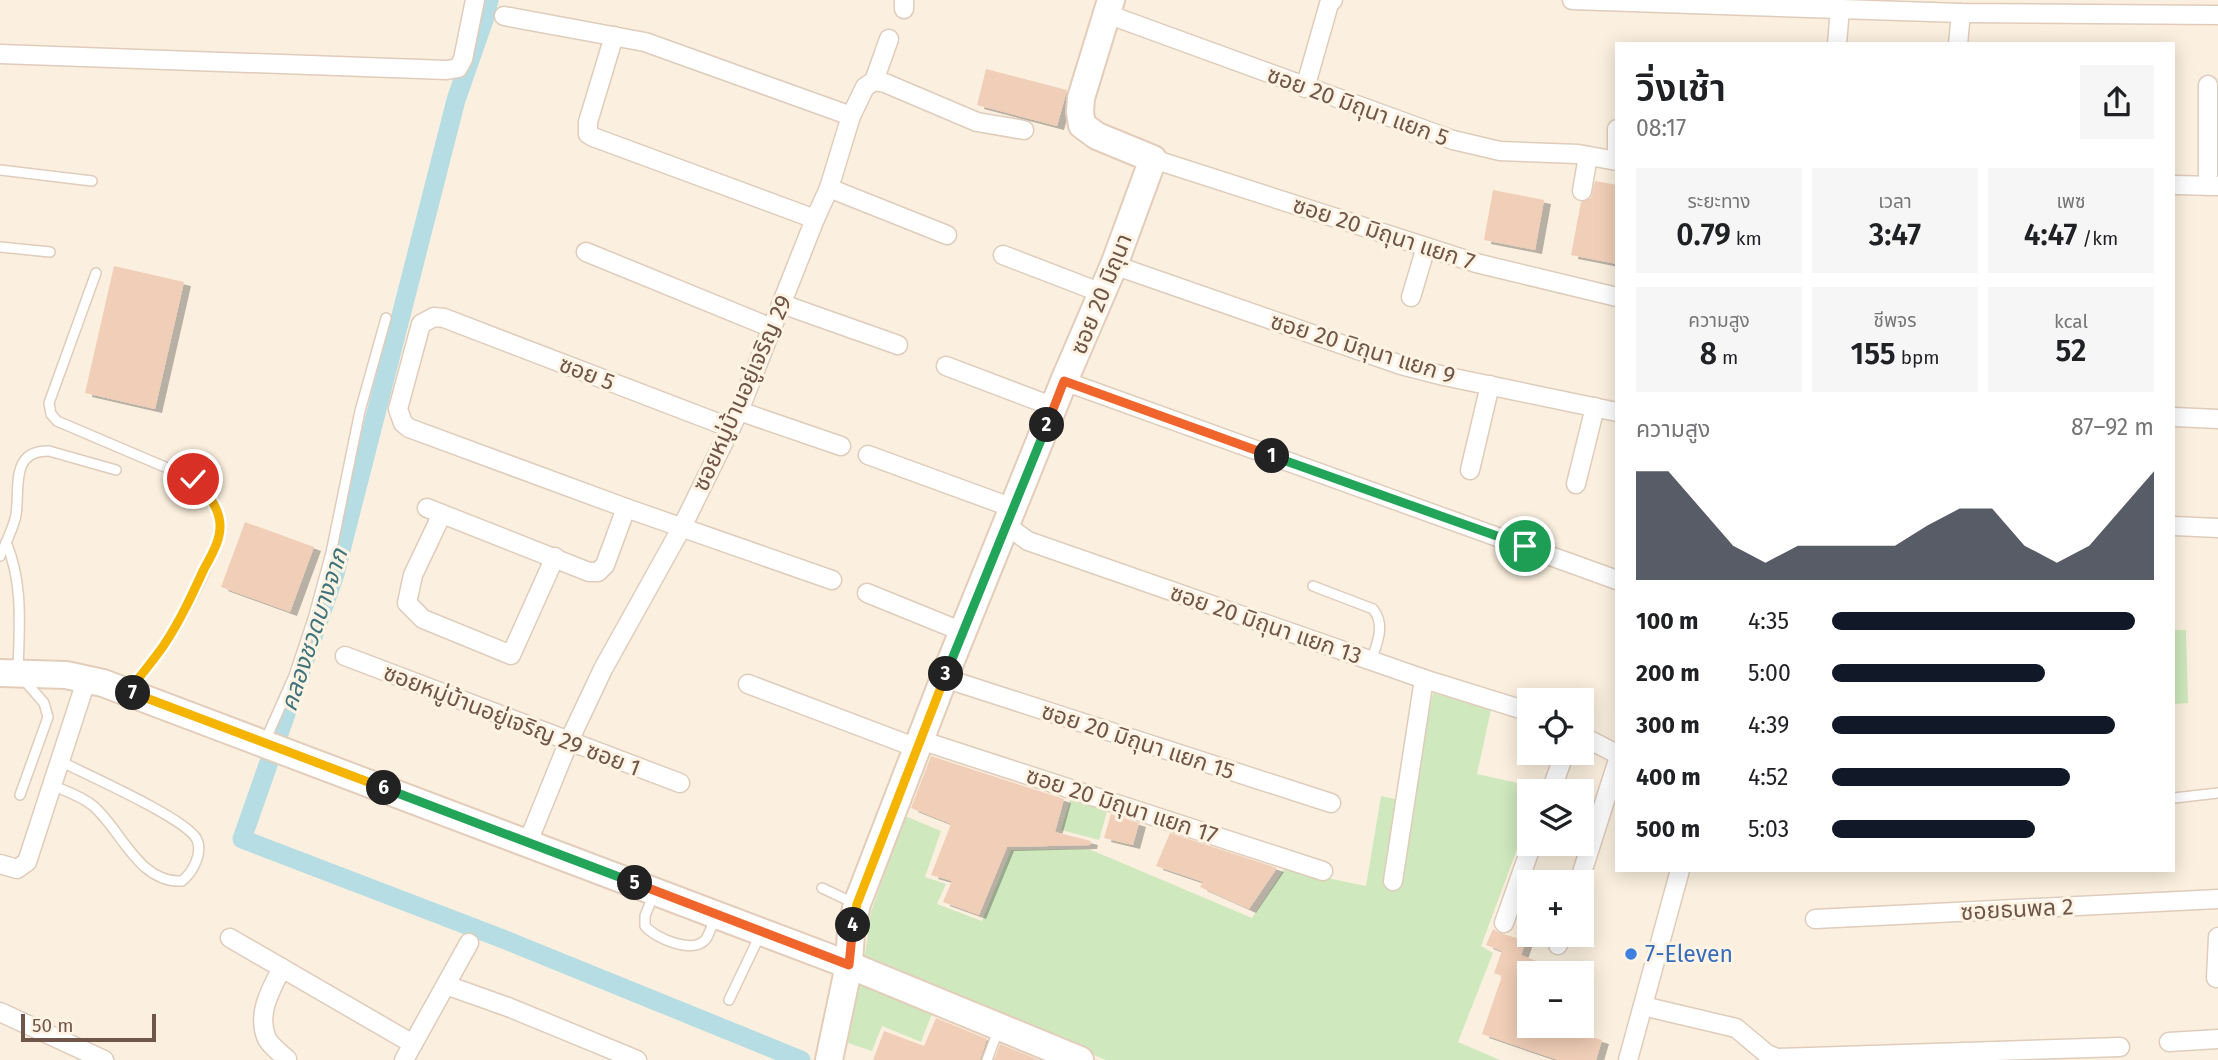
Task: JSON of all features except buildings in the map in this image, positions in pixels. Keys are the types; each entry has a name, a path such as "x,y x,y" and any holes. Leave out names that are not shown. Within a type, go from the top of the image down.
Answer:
{"street":[{"path":"0,54 458,68 463,60 475,0"},
{"path":"1305,88 1329,4 1333,0"},
{"path":"1572,0 1961,13 2218,15"},
{"path":"1109,7 1081,98 1082,125 1097,136 1153,159"},
{"name":"ซอย 20 มิถุนา แยก 5","path":"1109,7 1305,88 1453,140 1500,151 1588,156 1615,161"},
{"path":"1836,42 1840,8"},
{"path":"1958,42 1961,13"},
{"path":"504,16 645,42 851,116"},
{"path":"614,36 588,122 588,134 815,219"},
{"name":"ซอยหมู่บ้านอยู่เจริญ 29","path":"528,842 569,741 603,669 682,527 739,411 829,188 851,116 865,87 874,82 889,39"},
{"path":"874,82 885,83 977,122 1024,130"},
{"path":"2175,185 2213,186 2208,85"},
{"path":"1581,191 1588,156"},
{"name":"ซอย 20 มิถุนา แยก 7","path":"1153,159 1476,263 1615,296"},
{"name":"ซอย 20 มิถุนา","path":"830,1052 849,965 857,904 944,678 1114,265 1153,159"},
{"path":"829,188 947,234"},
{"path":"1411,297 1426,247"},
{"path":"586,252 772,328"},
{"path":"1003,255 1102,293"},
{"name":"ซอย 20 มิถุนา แยก 9","path":"1114,265 1401,365 1615,412"},
{"path":"782,304 898,345"},
{"name":"ซอย 5","path":"626,508 409,428 402,423 398,408 421,324 434,317 444,318 731,428"},
{"path":"946,366 1054,407"},
{"path":"1064,381 1615,579"},
{"path":"1469,470 1490,385"},
{"path":"1576,484 1595,407"},
{"path":"739,411 841,446"},
{"path":"2175,417 2218,419"},
{"name":"ซอย 20 มิถุนา แยก 13","path":"868,455 1010,517 1028,541 1371,661 1517,708"},
{"path":"555,556 511,655 424,619 407,603 413,575 435,511 555,556 589,572 598,572 605,565 626,508 832,580"},
{"path":"2175,526 2218,528"},
{"path":"867,593 963,632"},
{"name":"ซอยหมู่บ้านอยู่เจริญ 29 ซอย 1","path":"345,656 680,783"},
{"path":"9,673 87,678 128,692 849,965 1080,1060"},
{"path":"0,864 17,869 27,862 87,678"},
{"name":"ซอย 20 มิถุนา แยก 15","path":"944,678 1331,803"},
{"path":"1393,881 1424,679"},
{"name":"ซอย 20 มิถุนา แยก 17","path":"747,684 919,744 1323,871"},
{"path":"1594,742 1615,753"},
{"path":"1583,870 1615,769"},
{"path":"1504,923 1528,856"},
{"path":"1628,1060 1679,872"},
{"name":"ซอยธนพล 2","path":"1815,919 2218,899"},
{"path":"2216,978 2218,937"},
{"path":"230,938 413,1044"},
{"path":"404,1060 469,943"},
{"path":"282,968 267,996 263,1016 267,1040 287,1059"},
{"path":"446,985 508,1007 637,1060"},
{"path":"1643,1006 1736,1028 1767,1054 1777,1058 2120,1047"},
{"path":"0,1012 80,1055 104,1060"},
{"path":"2169,1042 2218,1039"}],"lane":[{"path":"0,170 92,181"},
{"path":"0,247 50,252"},
{"path":"96,273 49,403 51,414 57,421 193,479 205,490 220,521 220,532 214,550 180,620 128,692"},
{"path":"267,743 313,620 331,553 360,411 386,318"},
{"path":"0,556 15,517 18,475 27,457 38,450 49,451 116,470"},
{"path":"6,542 15,562 19,593 9,673 44,703 48,717 20,795"},
{"path":"1313,586 1373,609 1379,616 1380,634 1371,661"},
{"path":"52,785 92,805 131,853 161,878 182,881 189,875 199,850 198,841 193,834 168,816 60,761"},
{"path":"2175,798 2218,793"},
{"path":"822,888 857,904"},
{"path":"655,891 645,916 645,926 650,932 672,941 695,945 705,940 716,914"},
{"path":"729,1000 761,931"},
{"path":"987,1060 1000,1027"}],"green space":[{"path":"2175,630 2186,630 2188,703 2175,704"},
{"path":"1433,693 1491,710 1477,774 1517,783 1517,849 1481,946 1493,953 1458,1042 1500,1060 1106,1060 864,962 871,912 905,816 941,831 925,877 946,884 937,904 982,921 1011,850 1089,849 1252,918 1284,869 1366,886 1381,796 1410,802"},
{"path":"1071,798 1108,808 1099,840 1061,830"},
{"path":"860,976 935,1006 921,1042 882,1026 872,1051 848,1043"}],"waterway":[{"name":"คลองชวดบางจาก","path":"489,0 456,100 335,574 242,839 508,941 801,1060"}],"place":[{"name":"7-Eleven","path":"1631,954"}],"route":[{"path":"193,479 205,490 214,506 220,521 220,532 180,620 128,692 849,965 857,904 944,678 1064,381 1525,546"}]}
